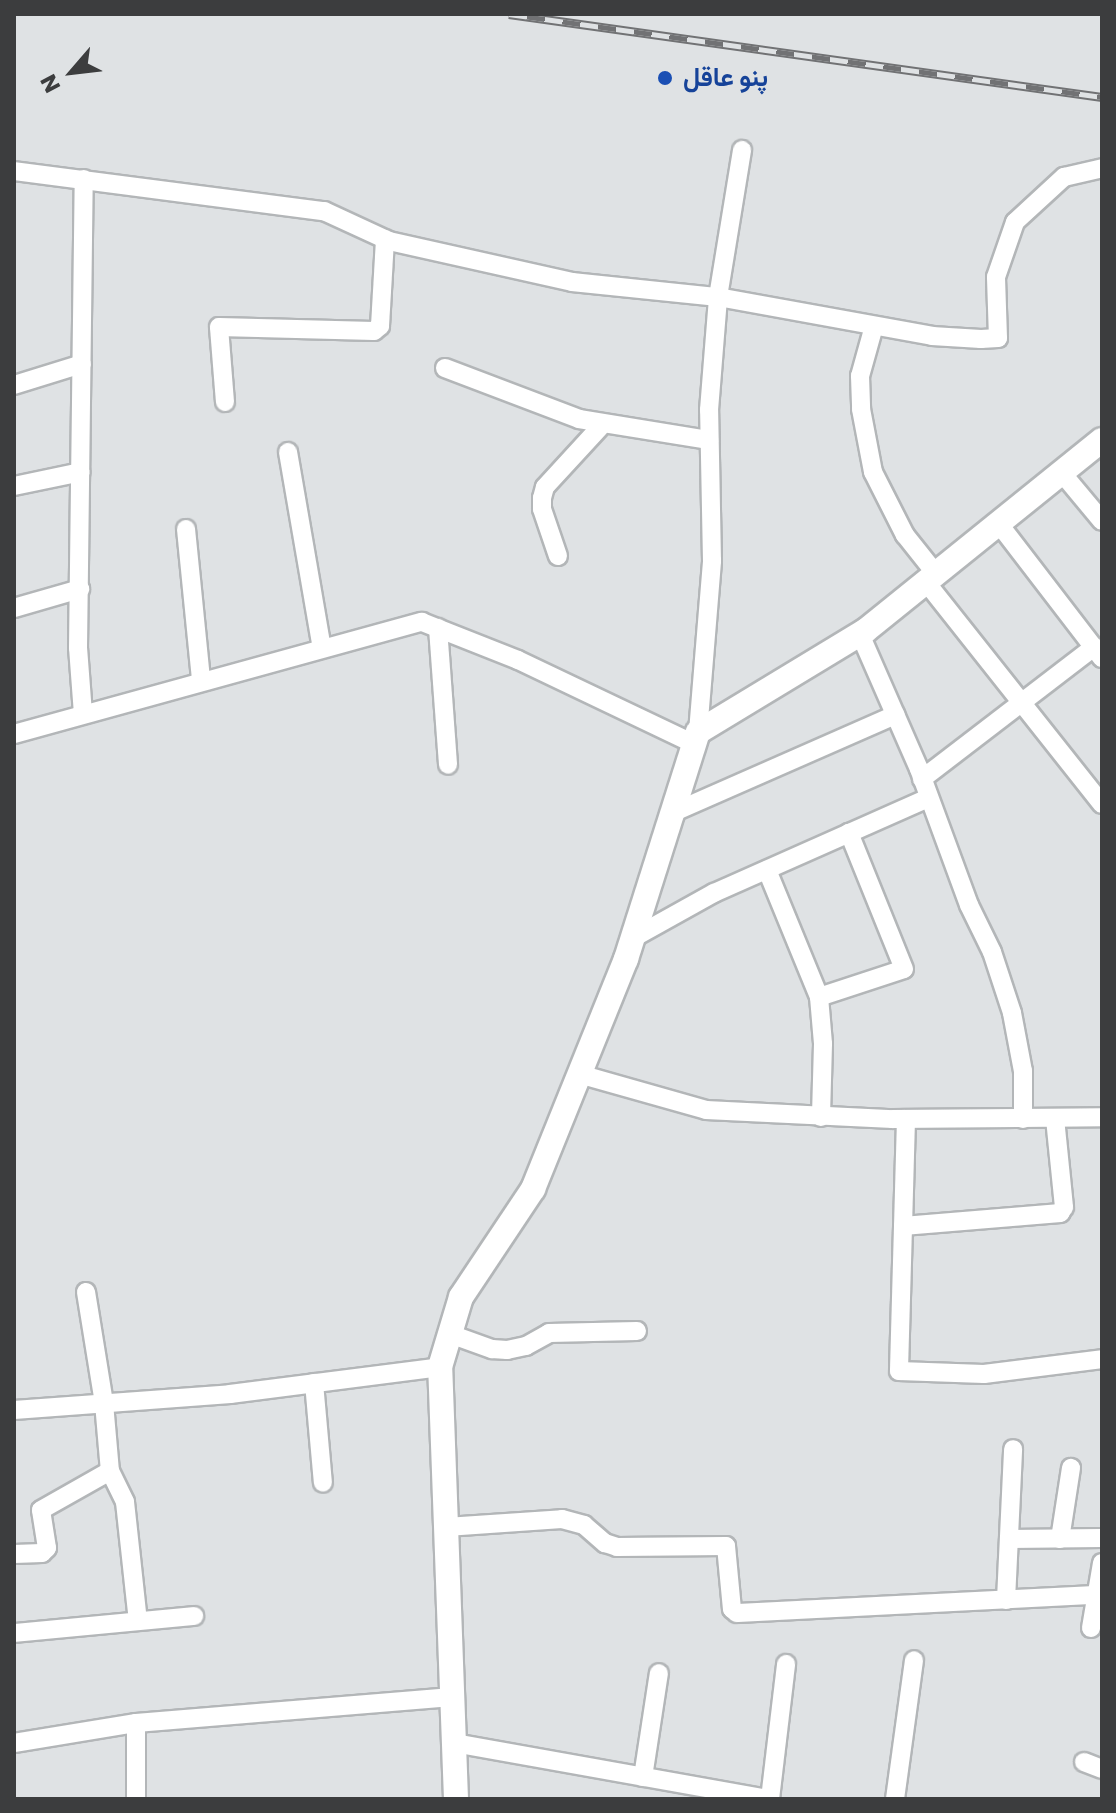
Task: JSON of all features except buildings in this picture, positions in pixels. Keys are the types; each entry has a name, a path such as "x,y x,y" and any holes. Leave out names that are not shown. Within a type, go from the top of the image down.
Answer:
{"street":[{"path":"456,1799 440,1367 461,1297 533,1189 633,938 696,738 712,561 709,440 718,297 742,150"},
{"path":"14,171 324,211 385,239 572,282 718,297 932,336 998,338 1000,317 995,289 999,264 1015,222 1064,177 1102,168"},
{"path":"83,714 78,648 84,179"},
{"path":"225,402 219,327 374,331 380,326 385,239"},
{"path":"874,326 860,376 861,409 873,472 931,578 1102,804"},
{"path":"14,385 82,364"},
{"path":"445,368 602,425 709,440"},
{"path":"558,556 542,509 545,487 602,425"},
{"path":"696,738 860,634 1102,440"},
{"path":"288,452 322,648"},
{"path":"14,486 81,472"},
{"path":"1062,473 1102,521"},
{"path":"922,779 1022,701 1098,652 999,524"},
{"path":"186,529 201,680"},
{"path":"14,608 80,589"},
{"path":"14,734 201,680 422,622 518,660 696,738"},
{"path":"438,628 448,765"},
{"path":"860,634 922,779 969,905 992,952 1012,1013 1023,1071 1023,1119"},
{"path":"672,813 895,715"},
{"path":"633,938 714,893 928,798"},
{"path":"819,997 904,969 849,833"},
{"path":"767,870 819,997 823,1044 821,1117"},
{"path":"579,1074 706,1110 906,1119 1102,1117"},
{"path":"906,1119 899,1371 984,1374 1102,1359"},
{"path":"903,1226 1060,1213 1064,1207 1055,1119"},
{"path":"86,1292 104,1403 110,1471 125,1502 137,1612"},
{"path":"450,1334 492,1349 507,1350 526,1346 549,1333 637,1331"},
{"path":"14,1410 230,1394 440,1367"},
{"path":"314,1383 323,1483"},
{"path":"1006,1600 1013,1449"},
{"path":"1060,1539 1071,1468"},
{"path":"14,1554 42,1553 47,1548 41,1510 110,1471"},
{"path":"446,1527 562,1519 584,1525 605,1543 617,1547 726,1546 732,1609 737,1613 1096,1595"},
{"path":"1009,1539 1102,1538"},
{"path":"1091,1628 1102,1563"},
{"path":"14,1633 194,1616"},
{"path":"895,1799 914,1660"},
{"path":"454,1743 769,1799 786,1664"},
{"path":"643,1777 659,1673"},
{"path":"14,1743 136,1723 452,1697"},
{"path":"136,1723 136,1799"}],"railway":[{"path":"509,14 1102,97"}],"place":[{"name":"پنو عاقل","path":"665,78"}]}
